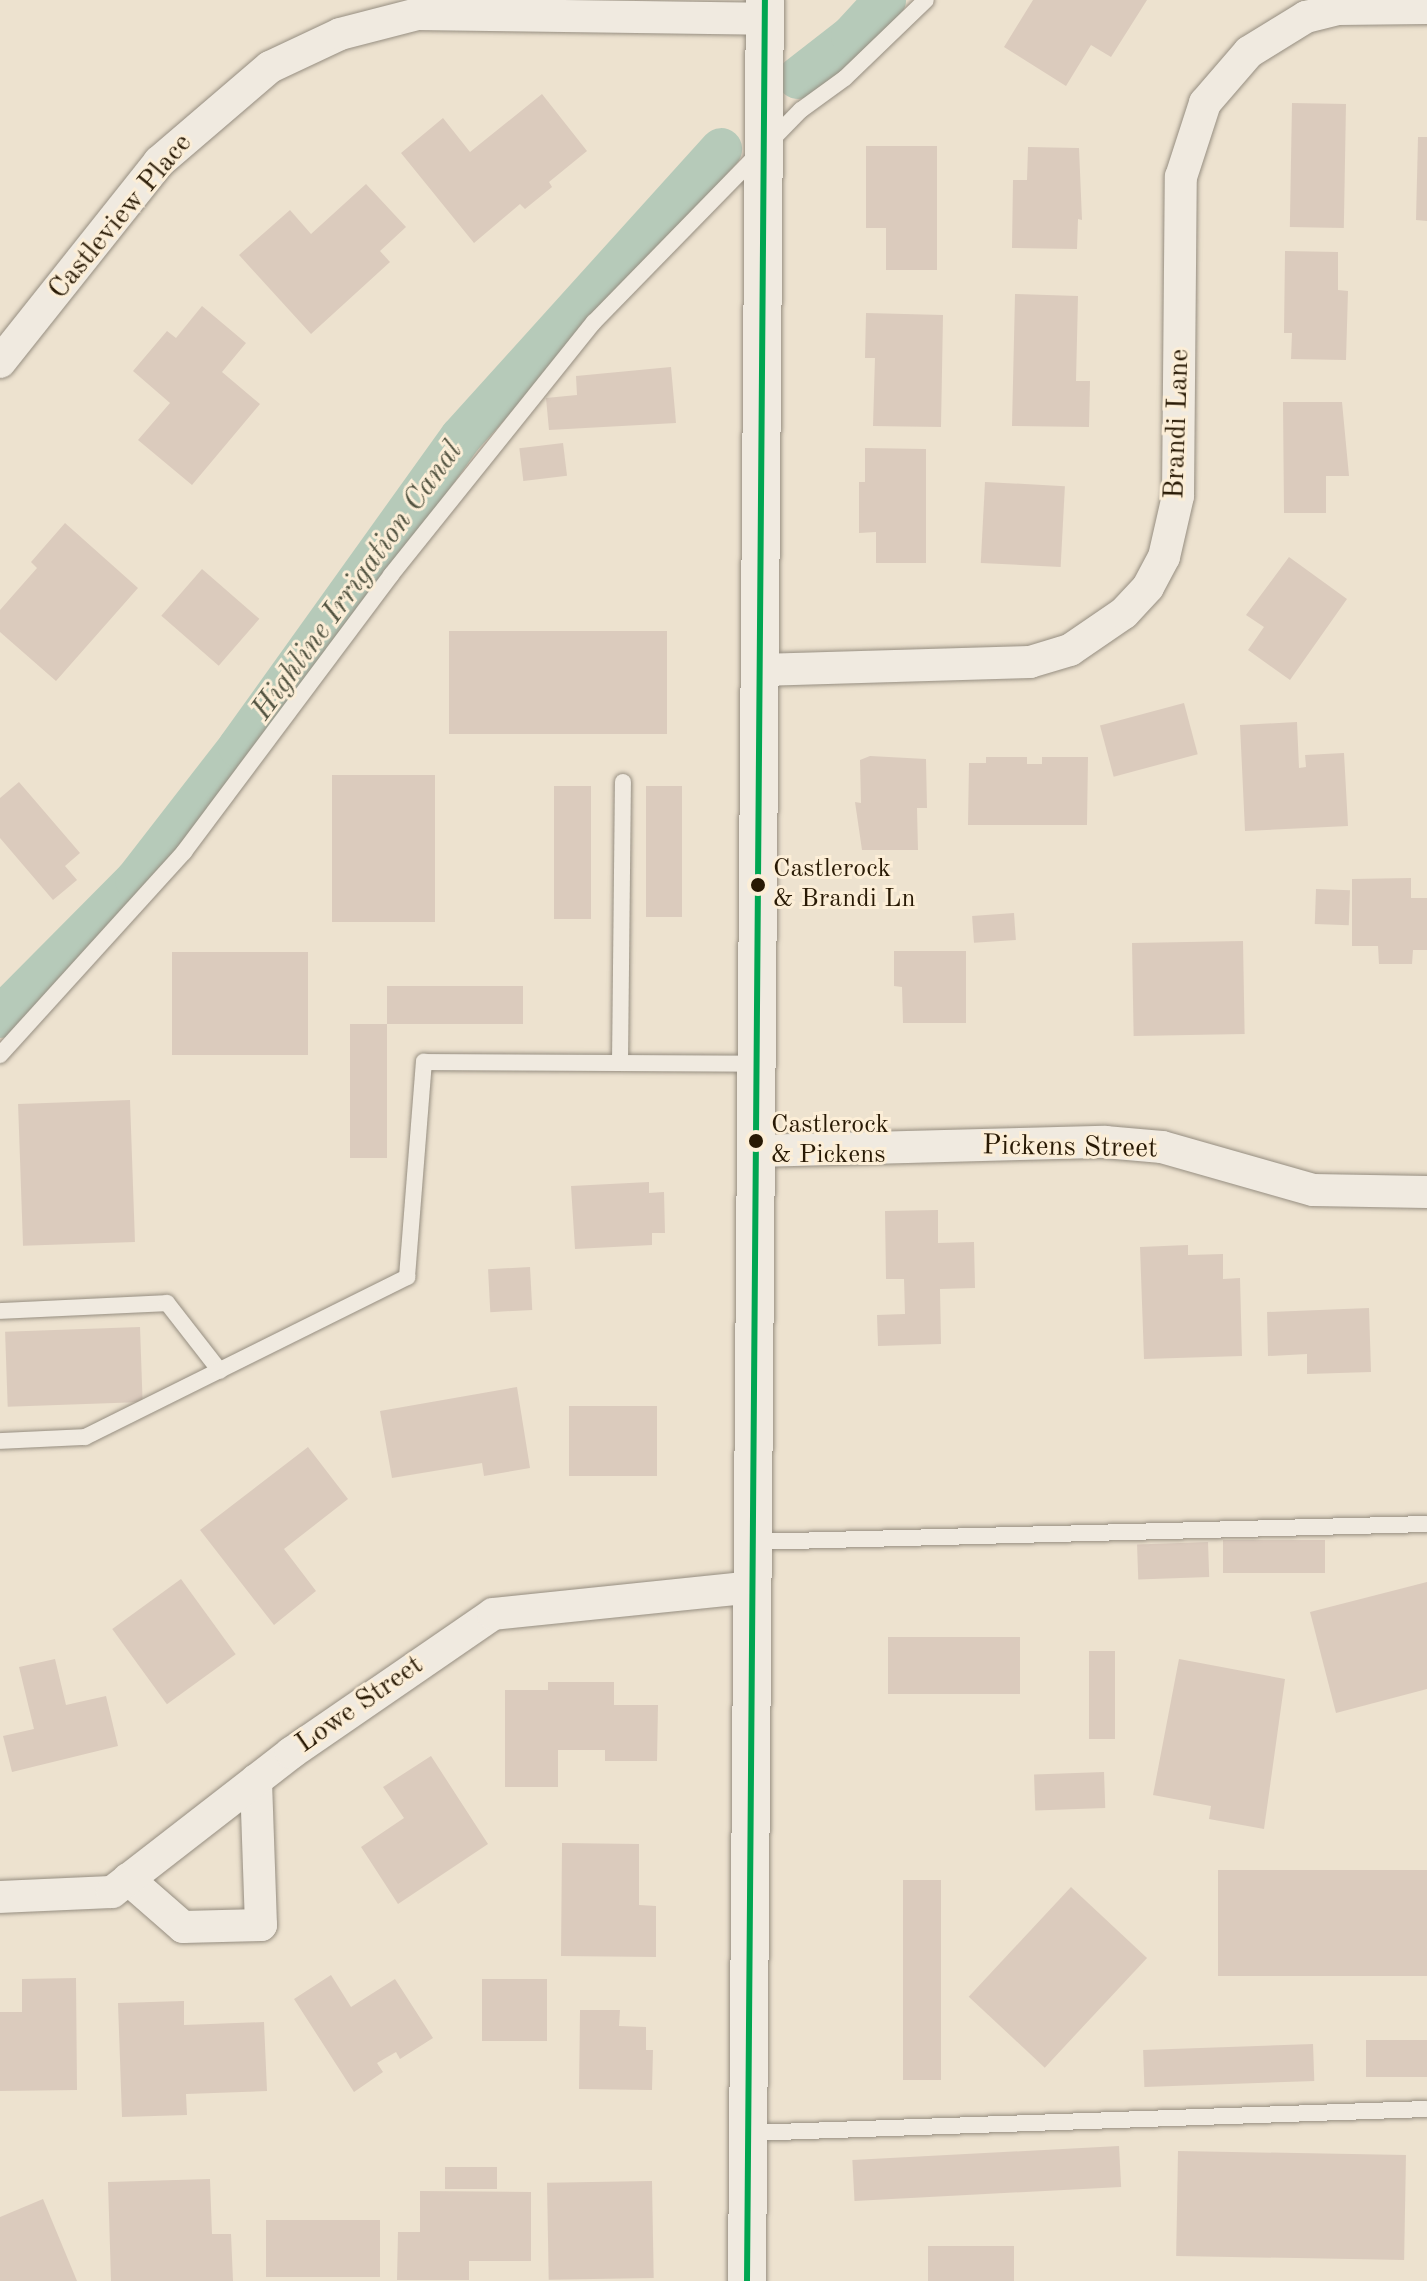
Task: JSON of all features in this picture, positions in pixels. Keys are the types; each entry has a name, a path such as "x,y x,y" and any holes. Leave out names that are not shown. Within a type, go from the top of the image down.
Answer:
{"street":[{"name":"Brandi Lane","path":"760,670 1030,662 1070,650 1124,613 1148,587 1164,557 1178,496 1181,177 1205,103 1249,52 1306,17 1338,9 1427,8"},
{"path":"747,2281 764,9"},
{"name":"Castleview Place","path":"0,362 159,162 270,67 340,34 418,14 764,9"},
{"name":"Pickens Street","path":"756,1151 1105,1142 1162,1147 1313,1190 1427,1192"},
{"name":"Lowe Street","path":"0,1897 112,1892 256,1780 493,1614 753,1587"},
{"path":"128,1879 183,1927 261,1925 256,1780"}],"lane":[{"path":"0,1055 184,852 545,378 801,110 845,78 926,0"},
{"path":"620,1063 623,782"},
{"path":"0,1441 85,1437 407,1277 424,1062 757,1064"},
{"path":"0,1311 167,1303 220,1371"},
{"path":"753,1542 1427,1524"},
{"path":"749,2133 1427,2109"}],"building":[{"path":"1033,0 1147,0 1111,57 1091,45 1066,86 1004,47"},
{"path":"542,94 587,151 549,182 552,187 525,209 520,204 474,243 401,153 443,118 470,152"},
{"path":"1292,103 1346,104 1344,228 1290,227"},
{"path":"1418,137 1427,137 1427,221 1416,220"},
{"path":"866,146 937,146 937,270 886,270 886,228 866,228"},
{"path":"1028,147 1079,148 1082,220 1078,219 1077,249 1012,248 1013,180 1027,180"},
{"path":"366,184 406,227 380,251 390,262 311,334 239,255 290,210 311,234"},
{"path":"1285,251 1338,252 1338,290 1348,291 1346,360 1291,359 1292,333 1284,333"},
{"path":"1015,294 1078,296 1076,381 1090,381 1089,427 1012,426"},
{"path":"202,306 246,343 222,372 260,404 192,485 138,440 170,403 133,371 167,331 176,338"},
{"path":"866,313 943,315 941,427 873,426 875,358 865,358"},
{"path":"671,367 676,423 549,430 546,398 577,395 576,376"},
{"path":"1283,402 1342,402 1349,476 1326,476 1326,513 1284,513"},
{"path":"563,443 567,476 523,481 519,448"},
{"path":"865,448 926,449 926,563 876,563 876,532 859,533 859,482 865,482"},
{"path":"985,482 1065,486 1061,567 981,563"},
{"path":"65,523 138,588 56,681 0,632 0,610 37,568 31,562"},
{"path":"1289,557 1347,599 1290,680 1248,650 1264,627 1246,615"},
{"path":"202,569 259,619 219,666 161,616"},
{"path":"449,631 667,631 667,734 449,734"},
{"path":"1184,703 1198,754 1114,777 1100,726"},
{"path":"1297,722 1299,768 1306,767 1305,755 1344,753 1348,826 1245,831 1240,725"},
{"path":"870,756 926,759 927,808 917,808 918,850 862,850 855,802 861,803 860,760"},
{"path":"986,757 1027,757 1027,764 1042,764 1042,757 1088,757 1087,825 968,825 969,763 986,763"},
{"path":"332,775 435,775 435,922 332,922"},
{"path":"19,782 80,853 65,866 77,880 53,900 0,838 0,798"},
{"path":"554,786 591,786 591,919 554,919"},
{"path":"646,786 682,786 682,917 646,917"},
{"path":"1411,878 1411,898 1427,898 1427,950 1413,950 1412,964 1379,964 1378,946 1352,946 1352,879"},
{"path":"1316,889 1350,890 1349,925 1315,924"},
{"path":"1014,913 1016,940 974,943 972,916"},
{"path":"1243,941 1245,1034 1134,1036 1132,943"},
{"path":"894,951 966,951 966,1023 903,1023 902,987 894,986"},
{"path":"172,952 308,952 308,1055 172,1055"},
{"path":"387,986 523,986 523,1024 387,1024"},
{"path":"350,1024 387,1024 387,1158 350,1158"},
{"path":"130,1100 135,1242 23,1246 18,1104"},
{"path":"649,1182 649,1193 664,1192 665,1233 652,1233 652,1245 575,1249 571,1186"},
{"path":"938,1210 938,1243 974,1242 975,1288 940,1289 941,1344 878,1346 877,1315 905,1314 904,1279 886,1279 885,1211"},
{"path":"1188,1245 1188,1255 1223,1254 1223,1279 1240,1278 1242,1356 1144,1359 1140,1247"},
{"path":"530,1267 532,1310 490,1312 488,1269"},
{"path":"1369,1308 1371,1372 1307,1374 1307,1354 1268,1356 1267,1312"},
{"path":"140,1327 143,1402 8,1407 5,1332"},
{"path":"517,1387 530,1468 484,1476 482,1463 392,1478 380,1411"},
{"path":"569,1406 657,1406 657,1476 569,1476"},
{"path":"308,1447 348,1499 284,1549 316,1591 274,1625 200,1530"},
{"path":"1223,1540 1325,1540 1325,1573 1223,1573"},
{"path":"1208,1542 1209,1577 1138,1579 1137,1544"},
{"path":"181,1579 236,1654 167,1704 112,1629"},
{"path":"1427,1582 1427,1689 1336,1713 1310,1612"},
{"path":"888,1637 1020,1637 1020,1694 888,1694"},
{"path":"1089,1651 1115,1651 1115,1739 1089,1739"},
{"path":"55,1659 66,1705 106,1696 118,1746 12,1772 3,1736 34,1729 19,1667"},
{"path":"1179,1659 1285,1679 1264,1829 1209,1819 1211,1806 1153,1795"},
{"path":"548,1682 614,1682 614,1705 658,1705 657,1761 605,1761 605,1750 558,1750 558,1787 505,1787 505,1690 548,1690"},
{"path":"431,1756 488,1844 398,1904 361,1847 404,1818 383,1787"},
{"path":"1104,1772 1105,1808 1035,1810 1034,1774"},
{"path":"562,1843 639,1844 639,1905 656,1906 656,1957 561,1956"},
{"path":"1218,1870 1427,1870 1427,1976 1218,1976"},
{"path":"903,1880 941,1880 941,2080 903,2080"},
{"path":"1071,1887 1147,1958 1045,2068 969,1997"},
{"path":"331,1975 351,2007 395,1979 433,2038 400,2059 396,2052 377,2063 383,2072 354,2092 294,1999"},
{"path":"76,1978 77,2090 0,2091 0,2012 22,2012 22,1979"},
{"path":"482,1979 547,1979 547,2041 482,2041"},
{"path":"184,2001 184,2025 264,2022 267,2091 186,2094 187,2115 122,2117 118,2003"},
{"path":"580,2010 620,2010 619,2026 646,2027 646,2050 653,2050 652,2090 579,2089"},
{"path":"1366,2040 1427,2040 1427,2077 1366,2077"},
{"path":"1313,2044 1314,2081 1144,2087 1143,2050"},
{"path":"1119,2146 1121,2187 855,2201 852,2160"},
{"path":"1178,2151 1406,2155 1404,2260 1176,2256"},
{"path":"445,2167 497,2167 497,2189 445,2189"},
{"path":"210,2179 212,2234 231,2234 233,2281 111,2281 108,2182"},
{"path":"652,2181 654,2278 549,2280 547,2183"},
{"path":"420,2191 531,2192 531,2261 469,2261 469,2280 397,2280 398,2232 420,2232"},
{"path":"43,2199 77,2281 0,2281 0,2217"},
{"path":"266,2220 380,2220 380,2277 266,2277"},
{"path":"928,2246 1014,2246 1014,2281 928,2281"}],"waterway":[{"name":"Highline Irrigation Canal","path":"798,78 852,36 885,0"},
{"name":"Highline Irrigation Canal","path":"0,1017 136,880 239,747 461,437 721,149"}],"transit line":[{"path":"747,2281 765,0"}],"place":[{"name":"Castlerock & Brandi Ln","path":"758,885"},
{"name":"Castlerock & Pickens","path":"756,1141"}]}
